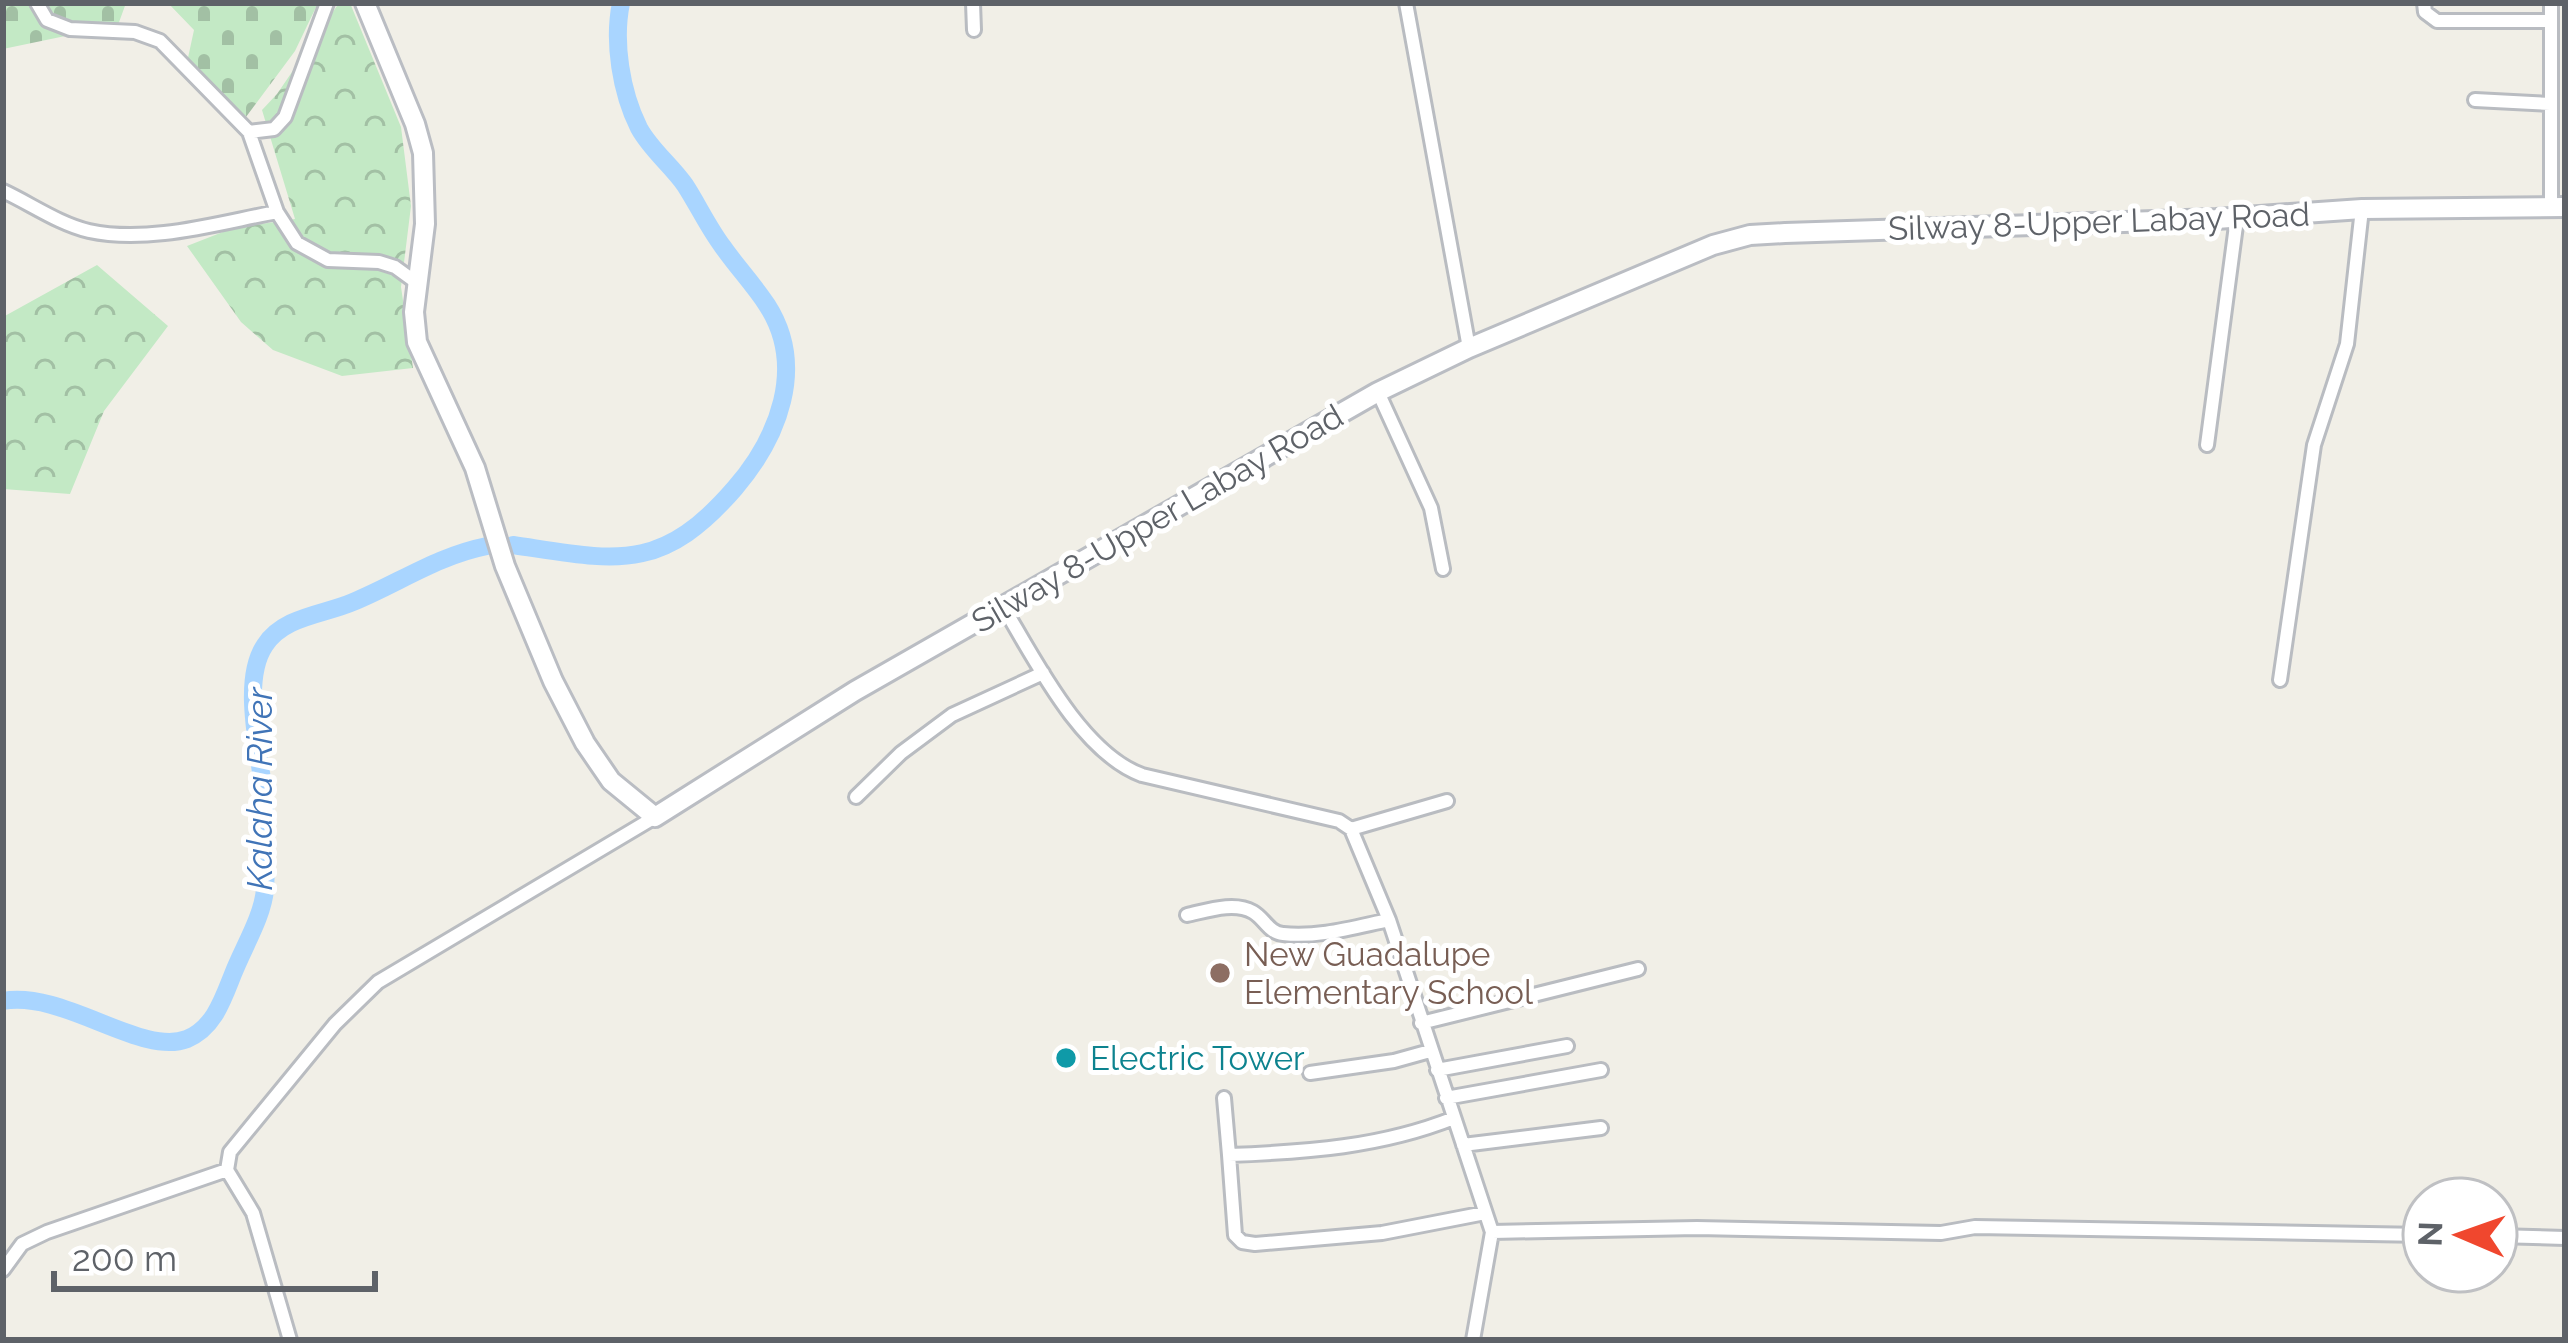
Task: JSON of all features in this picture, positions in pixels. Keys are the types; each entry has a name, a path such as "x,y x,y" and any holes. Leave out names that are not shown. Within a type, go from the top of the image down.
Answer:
{"main road":[{"path":"365,3 416,124 423,153 425,224 414,312 417,342 476,468 527,625 597,763 625,796 655,817"},
{"name":"Silway 8-Upper Labay Road","path":"655,817 766,743 1378,392 1468,347 1713,244 1750,235 2237,218 2362,209 2558,207"}],"street":[{"path":"37,3 47,20 70,29 135,32 160,41 249,132 278,212 297,243 341,262 395,267 418,283"},
{"path":"249,132 266,132 280,125 327,3"},
{"path":"973,3 974,30"},
{"path":"1406,3 1468,347"},
{"path":"2424,3 2425,12 2437,21 2550,21"},
{"path":"2551,3 2550,104 2558,207"},
{"path":"2475,100 2550,104"},
{"path":"3,191 85,230 115,235 278,212"},
{"path":"2280,680 2314,445 2347,344 2362,209"},
{"path":"2207,445 2237,218"},
{"path":"1378,392 1431,508 1443,568"},
{"path":"1004,608 1043,673 1119,766 1339,821 1352,829 1389,920 1492,1232 1473,1340"},
{"path":"856,797 901,753 952,715 1043,673"},
{"path":"1352,829 1447,801"},
{"path":"290,1340 253,1213 226,1170 230,1152 284,1082 378,982 655,817"},
{"path":"1186,915 1243,908 1280,934 1323,933 1389,920"},
{"path":"1421,1023 1638,969"},
{"path":"1437,1070 1567,1046"},
{"path":"1310,1073 1430,1051"},
{"path":"1446,1098 1601,1070"},
{"path":"1224,1098 1234,1231 1248,1244 1382,1233 1485,1213"},
{"path":"1228,1155 1362,1144 1408,1136 1454,1118"},
{"path":"1462,1145 1600,1128"},
{"path":"3,1270 22,1244 46,1232 226,1170"},
{"path":"1492,1232 1709,1228 1941,1233 1975,1227 2400,1235"},
{"path":"2520,1237 2565,1238"}],"green space":[{"path":"3,3 126,3 118,25 3,49"},
{"path":"168,3 318,3 295,51 243,121 186,67 194,30"},
{"path":"339,3 350,3 401,127 411,206 401,287 413,368 342,376 273,350 241,322 187,246 233,228 295,219 262,110"},
{"path":"97,265 168,326 104,411 70,494 3,489 3,317"}],"waterway":[{"name":"Kalaha River","path":"513,545 580,555 634,555 683,536 708,516 750,468 782,401 785,353 767,305 685,185 644,136 633,114 618,50 621,3"},
{"name":"Kalaha River","path":"3,1001 51,1005 168,1042 187,1039 204,1028 221,1003 263,899 265,809 253,698 265,645 293,622 353,602 451,556 487,546"}],"place":[{"name":"New Guadalupe Elementary School","path":"1220,973"},
{"name":"Electric Tower","path":"1066,1058"}]}
